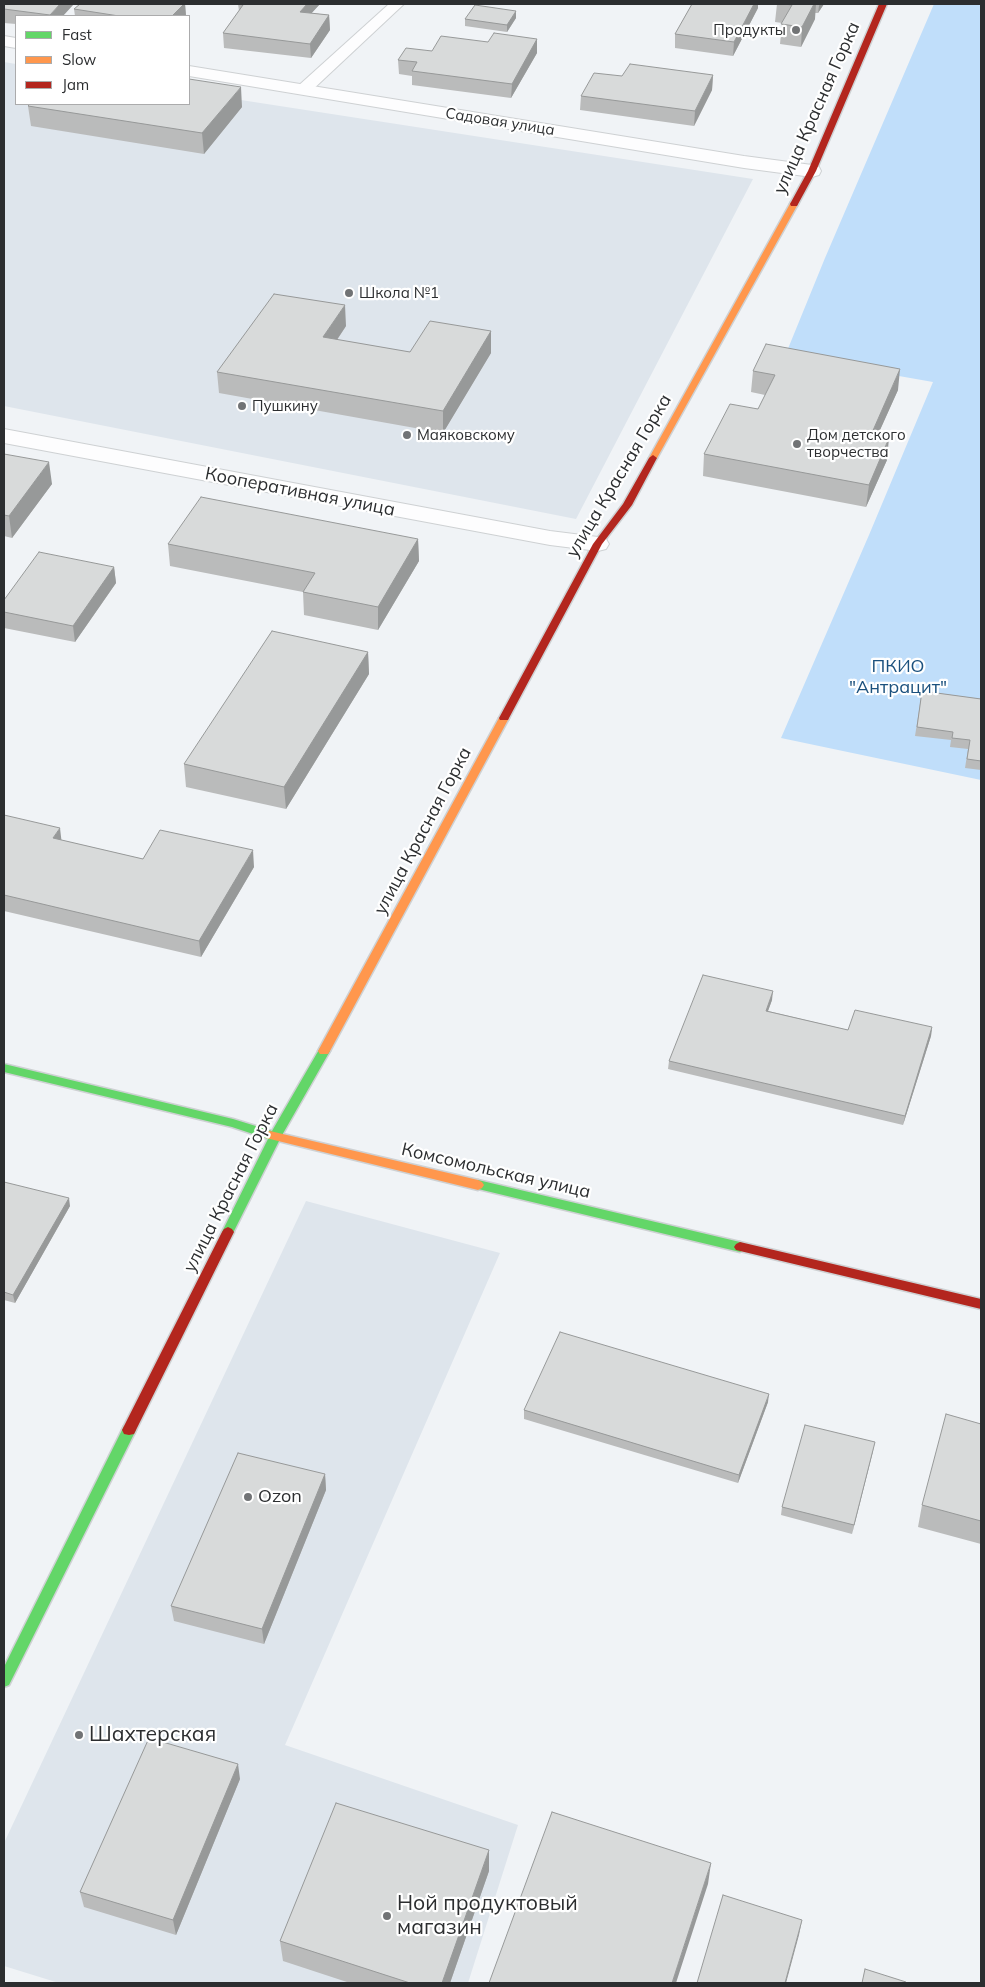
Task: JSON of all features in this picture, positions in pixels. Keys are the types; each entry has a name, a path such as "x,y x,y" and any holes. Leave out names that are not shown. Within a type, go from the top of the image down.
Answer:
{"street":[{"name":"улица Красная Горка","path":"4,1681 275,1138 318,1063 598,544 626,505 812,171 883,4"},
{"name":"Садовая улица","path":"190,71 812,171"},
{"name":"Кооперативная улица","path":"4,436 541,537 598,544"},
{"name":"Комсомольская улица","path":"4,1068 233,1123 275,1138 981,1304"}],"lane":[{"path":"303,90 397,4"}],"shaded area":[{"name":"Школа №1","path":"4,62 15,64 15,105 190,105 190,92 753,179 576,519 4,406"},
{"path":"306,1201 500,1253 285,1745 518,1825 468,1983 59,1983 4,1966 4,1843"}],"green space":[{"name":"ПКИО \"Антрацит\"","path":"934,4 981,4 981,780 781,738 933,382 785,356"}],"building":[{"path":"4,4 60,4 50,15 4,9"},
{"path":"80,4 184,4 173,15 113,15 74,9"},
{"path":"238,4 307,4 300,12 329,15 310,44 223,33 243,5"},
{"path":"692,4 754,4 734,42 675,34"},
{"path":"784,4 814,4 802,27 781,24 792,5"},
{"path":"475,5 516,11 507,25 465,19"},
{"path":"494,33 537,39 512,84 412,71 417,62 398,60 406,48 432,51 441,36 488,42"},
{"path":"630,64 713,75 695,111 581,96 594,73 622,76"},
{"path":"190,79 241,87 202,133 28,106 190,105"},
{"path":"274,294 345,305 323,337 410,352 430,321 491,331 443,411 217,372"},
{"name":"Дом детского творчества","path":"766,344 900,369 871,435 889,438 869,485 704,454 730,404 758,409 775,375 753,371"},
{"path":"4,454 49,462 9,516 4,515"},
{"path":"201,497 418,539 378,607 303,592 315,573 168,544"},
{"path":"39,552 114,567 73,626 4,612 4,600"},
{"path":"272,631 368,652 284,787 184,764"},
{"path":"922,691 981,699 981,761 967,759 970,740 952,738 953,732 917,727"},
{"path":"4,815 60,828 53,838 143,859 160,830 253,850 199,941 4,895"},
{"path":"703,975 773,991 766,1011 848,1030 855,1010 932,1027 905,1116 669,1061"},
{"path":"4,1182 69,1198 13,1295 4,1292"},
{"path":"560,1332 769,1394 739,1475 524,1410"},
{"path":"946,1414 981,1424 981,1521 922,1505"},
{"path":"805,1425 875,1442 854,1525 782,1507"},
{"path":"238,1453 325,1474 262,1629 171,1606"},
{"path":"149,1738 238,1764 173,1920 80,1892"},
{"name":"Ной продуктовый магазин","path":"336,1803 489,1850 442,1983 410,1983 280,1941"},
{"path":"552,1812 711,1863 672,1983 489,1983"},
{"path":"723,1895 802,1920 785,1983 697,1983"},
{"path":"865,1969 906,1982 906,1983 862,1983"}],"traffic: fast":[{"path":"228,1232 275,1137 324,1051"},
{"path":"4,1068 233,1123 270,1135"},
{"path":"478,1185 740,1247"},
{"path":"4,1681 129,1430"}],"traffic: slow":[{"path":"653,458 794,204"},
{"path":"324,1051 504,718"},
{"path":"270,1135 478,1185"}],"traffic: jam":[{"path":"794,204 812,171 883,4"},
{"path":"504,718 598,544 627,505 653,458"},
{"path":"129,1430 228,1232"},
{"path":"740,1247 981,1304"}],"place":[{"name":"Продукты","path":"796,30"},
{"name":"Школа №1","path":"349,293"},
{"name":"Пушкину","path":"242,406"},
{"name":"Маяковскому","path":"407,435"},
{"name":"Дом детского творчества","path":"797,444"},
{"name":"Ozon","path":"248,1497"},
{"name":"Шахтерская","path":"79,1735"},
{"name":"Ной продуктовый магазин","path":"387,1916"}]}
